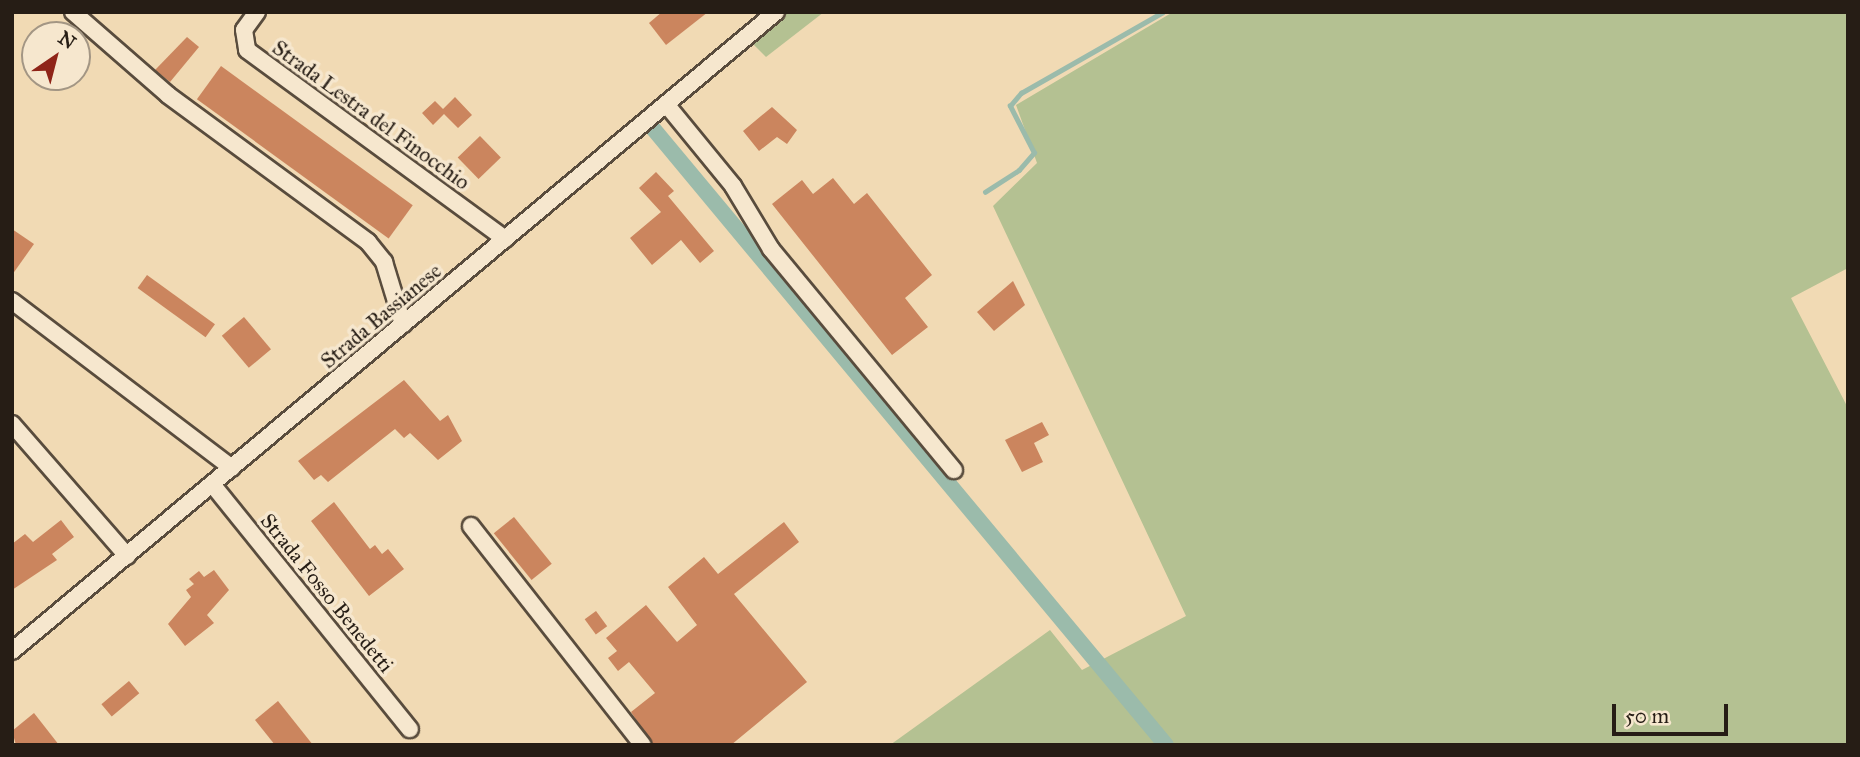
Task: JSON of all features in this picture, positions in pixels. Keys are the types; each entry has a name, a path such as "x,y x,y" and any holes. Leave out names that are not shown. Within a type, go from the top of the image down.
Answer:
{"street":[{"path":"73,12 167,95 363,237 384,262 403,324"},
{"name":"Strada Lestra del Finocchio","path":"257,12 244,30 247,50 505,239"},
{"name":"Strada Bassianese","path":"12,651 666,104 766,15"},
{"path":"666,104 733,186 771,249 954,471"},
{"path":"12,301 232,468"},
{"path":"12,424 127,555"},
{"name":"Strada Fosso Benedetti","path":"212,484 410,729"},
{"path":"471,526 643,745"}],"green space":[{"path":"784,12 824,12 766,57 750,41"},
{"path":"1173,12 1848,12 1848,268 1791,298 1848,408 1848,745 890,745 1050,630 1082,670 1186,616 993,206 1037,163 1016,105"}],"building":[{"path":"662,12 708,12 666,45 649,23"},
{"path":"187,37 199,47 170,82 155,70"},
{"path":"221,66 413,205 389,238 197,99"},
{"path":"455,97 472,115 458,128 444,114 433,125 422,113 435,101 443,109"},
{"path":"772,107 797,130 787,144 777,137 759,151 743,131"},
{"path":"480,136 501,158 479,179 458,158"},
{"path":"656,172 674,191 668,196 714,251 700,263 681,240 652,265 630,238 661,212 639,188"},
{"path":"833,178 854,204 867,193 932,275 905,298 928,327 892,355 772,204 802,180 813,194"},
{"path":"12,229 34,244 12,275"},
{"path":"147,275 215,324 206,337 138,288"},
{"path":"1013,281 1025,305 994,331 977,312"},
{"path":"244,317 271,349 249,368 222,336"},
{"path":"404,380 440,421 448,415 462,441 438,460 410,433 404,438 395,429 328,482 321,475 314,480 298,461"},
{"path":"1042,422 1049,435 1034,443 1043,462 1022,472 1005,440"},
{"path":"334,502 370,549 375,545 382,554 388,549 404,569 369,596 311,521"},
{"path":"514,517 552,564 532,580 494,533"},
{"path":"61,520 74,537 52,554 57,560 12,590 12,544 25,534 33,542"},
{"path":"784,522 799,542 734,594 807,682 731,745 653,745 631,712 655,693 629,662 618,671 608,658 617,651 606,638 646,605 677,642 697,625 668,587 704,557 718,574"},
{"path":"214,570 229,590 207,615 214,623 185,646 168,624 191,597 186,590 194,584 189,579 199,571 204,577"},
{"path":"596,611 607,626 596,635 585,619"},
{"path":"129,681 139,693 112,716 101,704"},
{"path":"278,701 313,745 275,745 255,720"},
{"path":"34,713 59,745 16,745 12,731"}],"waterway":[{"path":"985,192 1019,170 1034,153 1010,106 1021,93 1163,12"},
{"path":"651,126 1166,745"}]}
